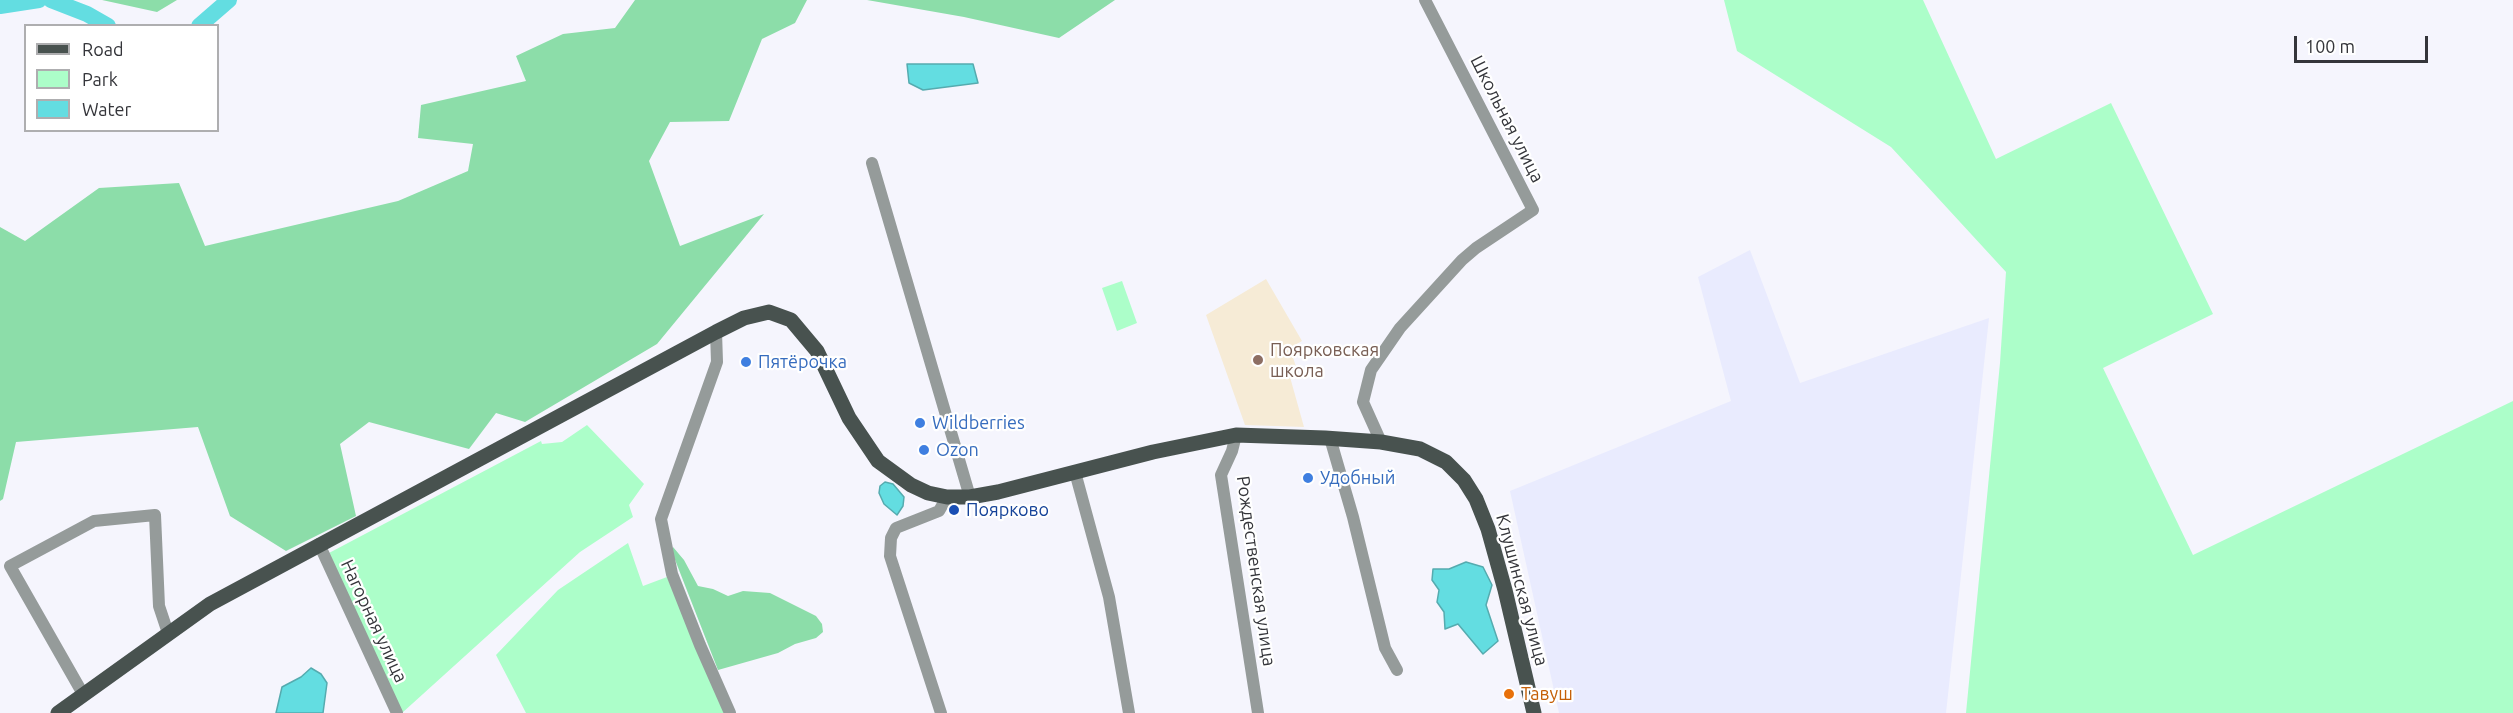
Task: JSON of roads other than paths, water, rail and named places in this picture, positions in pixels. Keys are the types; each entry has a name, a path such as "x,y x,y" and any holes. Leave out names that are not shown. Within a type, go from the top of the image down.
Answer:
{"main road":[{"name":"Клушинская улица","path":"58,713 210,604 716,332 744,318 769,312 790,320 817,351 849,418 878,461 911,485 928,493 946,497 970,497 1191,443 1236,435 1330,438 1420,448 1446,462 1464,480 1476,499 1488,529 1534,713"}],"street":[{"name":"Школьная улица","path":"1381,442 1363,402 1371,370 1400,328 1462,260 1533,210 1425,0"},
{"path":"872,163 970,497"},
{"path":"716,332 717,362 661,519 672,574 730,713"},
{"name":"Рождественская улица","path":"1236,435 1232,451 1221,475 1258,713"},
{"path":"1330,438 1353,517 1385,648 1397,670"},
{"path":"1075,472 1109,597 1129,713"},
{"path":"941,713 890,556 891,538 896,528 939,511 946,497"},
{"path":"83,694 10,566 94,521 155,515 159,606 168,633"},
{"name":"Нагорная улица","path":"319,544 397,713"}],"water":[{"path":"907,64 973,64 978,83 923,90 909,83"},
{"path":"885,482 893,484 904,497 903,506 897,515 884,504 879,493 880,486"},
{"path":"1466,562 1483,567 1492,585 1486,605 1498,641 1483,654 1458,624 1445,629 1444,612 1437,602 1439,590 1432,580 1433,569 1449,569"},
{"path":"311,668 321,674 327,683 323,713 276,713 282,687 301,677"}],"waterway":[{"path":"0,6 39,0"},
{"path":"51,0 87,14 104,24"},
{"path":"201,24 229,0"}],"place":[{"name":"Поярковская школа","path":"1258,360"},
{"name":"Пятёрочка","path":"746,362"},
{"name":"Wildberries","path":"920,423"},
{"name":"Ozon","path":"924,450"},
{"name":"Удобный","path":"1308,478"},
{"name":"Поярково","path":"954,510"},
{"name":"Тавуш","path":"1509,694"}]}
